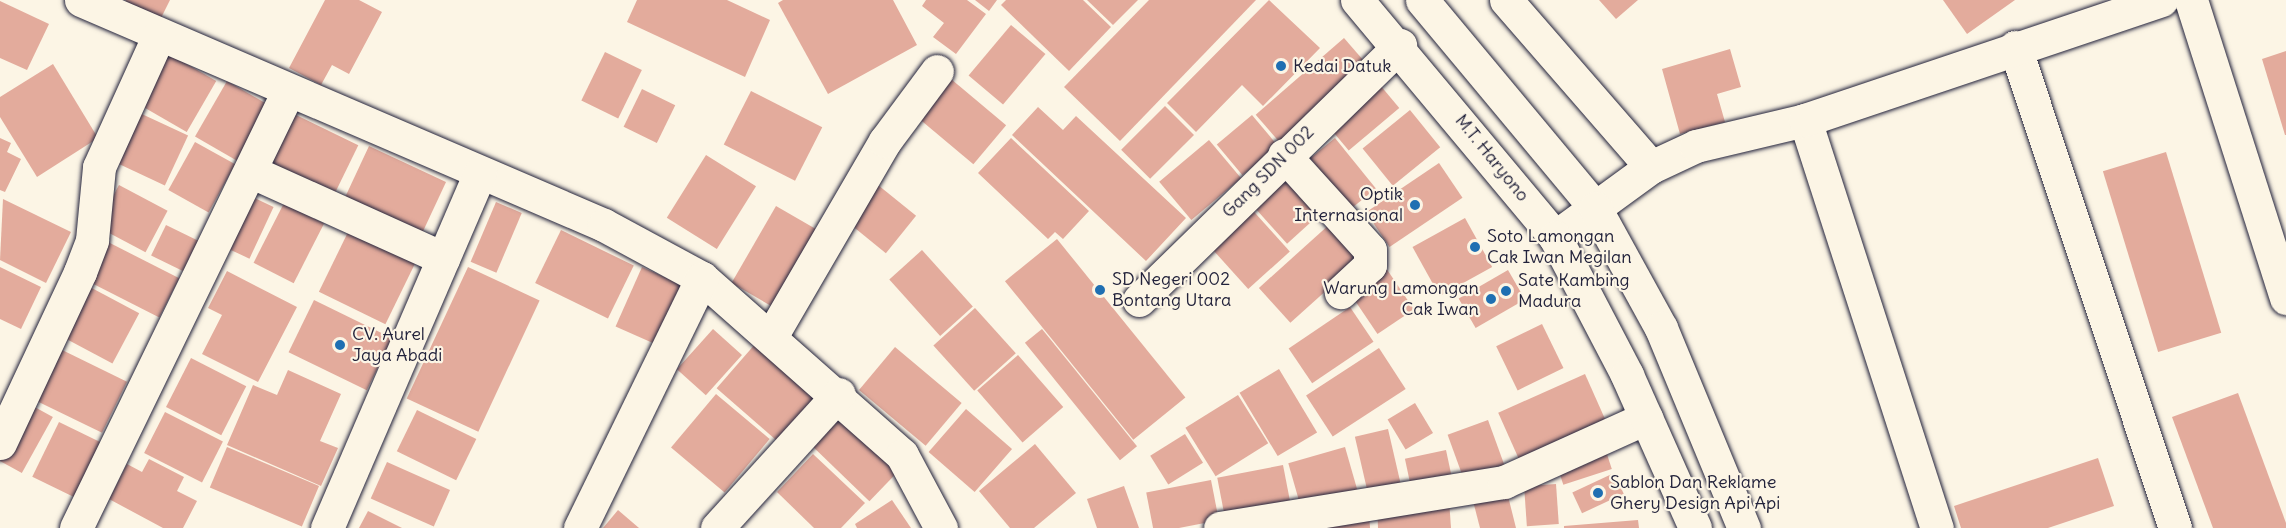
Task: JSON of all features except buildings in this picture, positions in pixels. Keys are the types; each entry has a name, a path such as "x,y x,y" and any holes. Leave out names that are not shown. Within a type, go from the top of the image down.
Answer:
{"street":[{"name":"M.T. Haryono","path":"1357,0 1400,45 1555,237 1646,418 1695,528"},
{"path":"1422,0 1595,208 1662,328 1744,528"},
{"path":"1506,0 1651,167"},
{"path":"1555,237 1651,167 1696,146 1805,120 2015,47 2161,0"},
{"path":"2191,0 2286,298"},
{"path":"100,4 159,35 288,92 604,225 702,278 839,394 902,455 941,528"},
{"path":"0,443 80,272 92,240 99,167 159,35"},
{"name":"Gang SDN 002","path":"1138,300 1284,154 1400,45"},
{"path":"2015,47 2175,528"},
{"path":"772,335 885,141 937,71"},
{"path":"76,528 288,92"},
{"path":"1805,120 1937,528"},
{"path":"1284,154 1370,250 1370,265 1341,292"},
{"path":"250,171 444,258"},
{"path":"327,528 480,173"},
{"path":"580,528 702,278"},
{"path":"717,528 839,394"},
{"path":"1220,528 1504,482 1646,418"}],"place":[{"name":"Kedai Datuk","path":"1281,66"},
{"name":"Optik Internasional","path":"1415,205"},
{"name":"Soto Lamongan Cak Iwan Megilan","path":"1475,247"},
{"name":"SD Negeri 002 Bontang Utara","path":"1100,290"},
{"name":"Sate Kambing Madura","path":"1506,291"},
{"name":"Warung Lamongan Cak Iwan","path":"1491,299"},
{"name":"CV. Aurel Jaya Abadi","path":"340,345"},
{"name":"Sablon Dan Reklame Ghery Design Api Api","path":"1598,493"}]}
